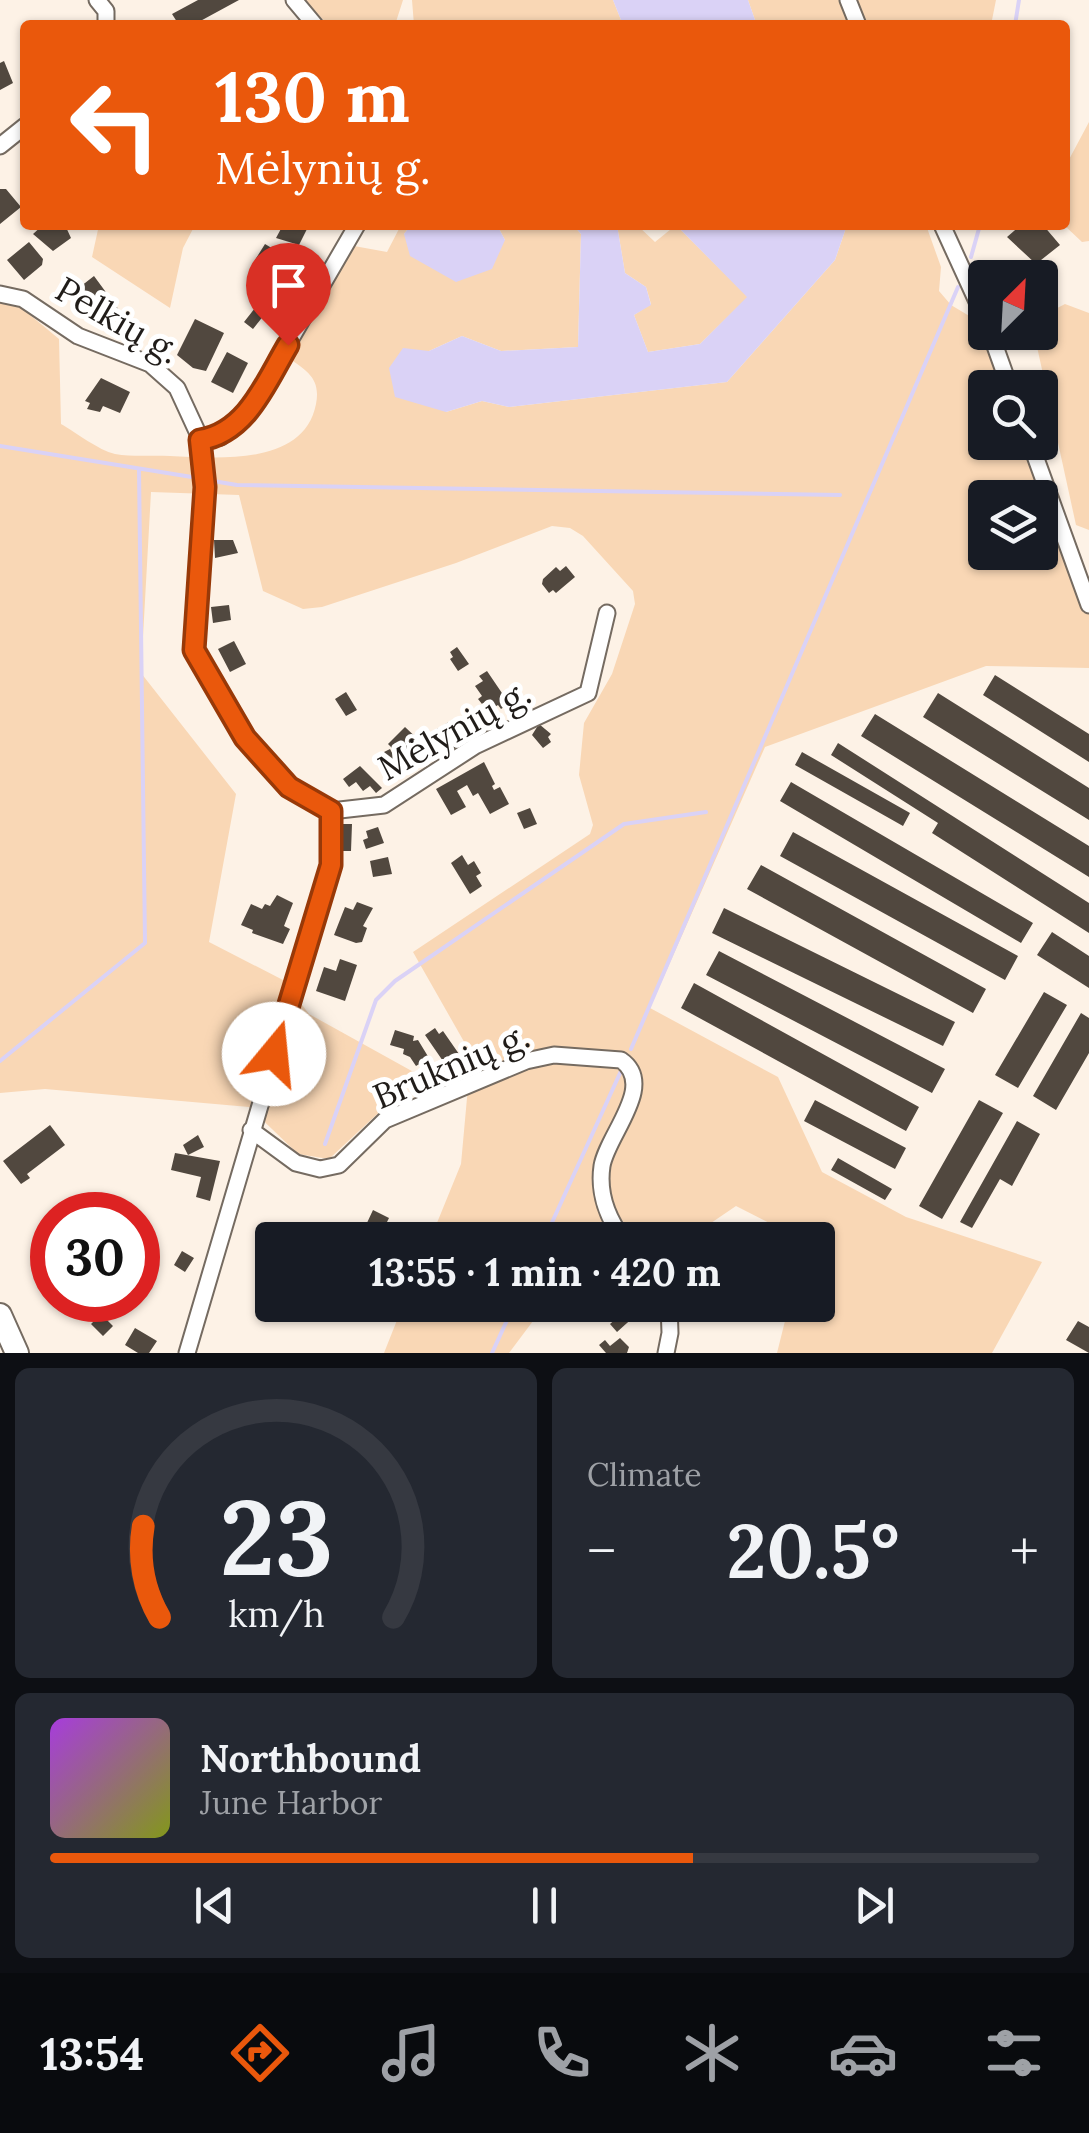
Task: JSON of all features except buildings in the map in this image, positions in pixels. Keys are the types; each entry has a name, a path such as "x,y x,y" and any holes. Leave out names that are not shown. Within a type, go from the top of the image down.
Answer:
{"main road":[{"path":"0,1315 17,1353"}],"street":[{"path":"294,0 311,20"},
{"path":"0,146 20,130"},
{"path":"187,1353 331,865 331,811 289,787 245,738 194,650 205,487 200,440 221,437 249,412 354,230"},
{"path":"944,230 968,282"},
{"name":"Pelkių g.","path":"0,294 23,299 78,336 150,364 177,388 200,440"},
{"path":"1037,460 1089,605"},
{"name":"Mėlynių g.","path":"331,811 384,805 475,746 588,692 606,614"},
{"name":"Bruknių g.","path":"251,1130 296,1163 320,1169 339,1165 385,1120 526,1061 554,1055 621,1060 634,1072 635,1089 606,1152 602,1187 612,1222"},
{"path":"666,1353 670,1322"}],"shaded area":[{"path":"305,0 403,0 397,20 323,20"},
{"path":"412,0 613,0 621,20 414,20"},
{"path":"613,0 748,0 755,20 621,20"},
{"path":"748,0 996,0 992,20 755,20"},
{"path":"1089,122 1089,241 1082,242 1069,230 1070,158"},
{"path":"98,230 192,230 183,248 170,308 92,257"},
{"path":"398,230 407,230 404,234 505,240 500,230 577,230 581,234 578,347 501,351 462,336 429,351 446,412 482,401 509,407 727,382 835,260 845,230 928,230 941,267 939,291 951,305 968,315 968,350 988,350 996,370 968,370 968,460 1032,460 1040,480 968,480 968,570 1058,570 1058,527 1089,606 1089,668 986,666 765,747 650,1008 778,1077 822,1172 906,1217 1042,1262 992,1353 777,1353 785,1322 835,1322 835,1222 768,1222 736,1206 712,1222 624,1222 618,1216 612,1222 437,1222 461,1164 471,1054 413,952 590,834 593,825 579,775 584,723 612,674 635,604 633,591 583,536 570,528 552,526 456,563 322,607 303,609 263,591 239,495 151,492 141,673 236,794 209,942 283,980 309,1014 419,1075 329,1159 298,1154 249,1107 45,1089 0,1093 0,300 18,305 59,339 61,424 115,454 233,457 277,449 295,439 308,424 317,395 314,381 287,357 354,246 387,252"},
{"path":"407,230 500,230 505,240 492,269 456,282 410,256 404,234"},
{"path":"577,230 618,230 625,273 646,287 651,305 634,315 648,352 700,344 747,297 681,230 845,230 835,260 727,382 509,407 482,401 446,412 395,397 389,368 403,348 429,351 462,336 501,351 578,347 581,234"},
{"path":"618,230 642,230 655,242 670,230 681,230 748,297 700,344 648,352 634,315 651,304 646,287 625,273"},
{"path":"1065,304 1089,313 1089,530 1076,525 1058,443 1058,370 1042,370 1038,350 1058,350 1058,308"},
{"path":"396,1322 532,1322 509,1353 384,1353"}],"waterway":[{"path":"1016,20 1019,0"},
{"path":"971,257 979,230"},
{"path":"631,1049 958,287"},
{"path":"0,446 198,478"},
{"path":"0,1061 145,943 139,470"},
{"path":"207,480 237,485 840,495"},
{"path":"325,1144 376,1000 395,981 624,824 706,812"},
{"path":"552,1222 621,1071"},
{"path":"492,1353 506,1322"}],"route":[{"path":"274,1054 331,865 331,811 289,787 245,738 194,650 205,487 200,440 221,437 249,412 288,345"}]}
